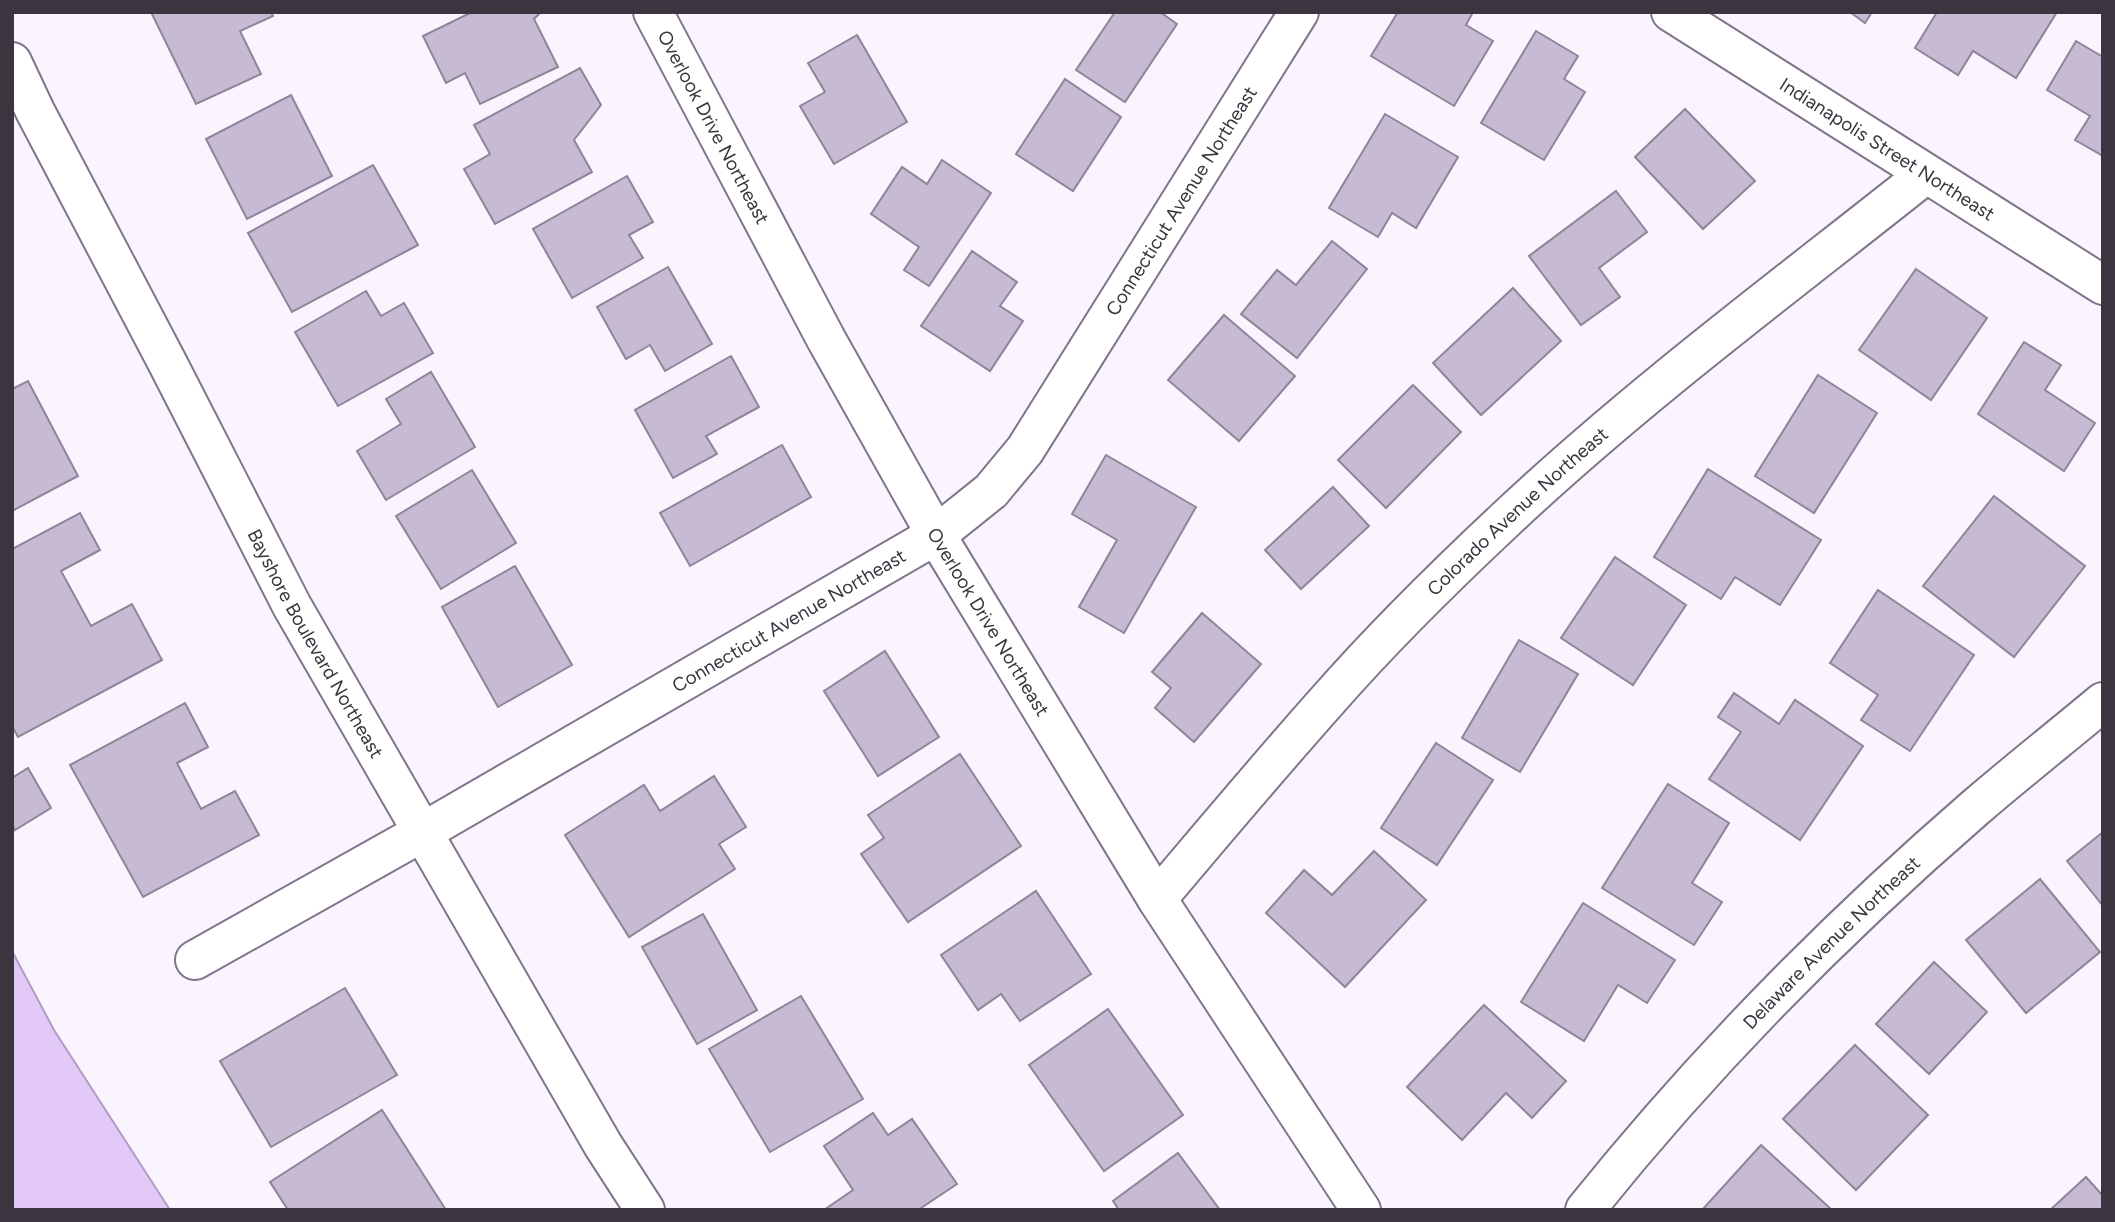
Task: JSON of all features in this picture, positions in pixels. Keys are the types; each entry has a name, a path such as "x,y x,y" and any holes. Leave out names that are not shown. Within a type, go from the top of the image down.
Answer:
{"street":[{"name":"Overlook Drive Northeast","path":"653,12 820,327 936,535 1157,899 1361,1210"},
{"name":"Connecticut Avenue Northeast","path":"195,960 421,833 936,535 991,491 1025,450 1299,12"},
{"name":"Indianapolis Street Northeast","path":"1671,12 2103,285"},
{"name":"Bayshore Boulevard Northeast","path":"12,62 292,606 603,1145 645,1210"},
{"name":"Colorado Avenue Northeast","path":"1157,899 1328,700 1411,611 1506,519 1590,444 1686,365 1926,174"},
{"name":"Delaware Avenue Northeast","path":"1585,1210 1625,1161 1746,1026 1870,903 1976,808 2103,702"}],"shaded area":[{"path":"12,951 54,1030 170,1210 12,1210"}],"building":[{"path":"151,12 271,12 273,16 240,31 261,74 196,104"},
{"path":"472,12 541,12 534,19 558,67 480,104 465,73 446,83 423,36"},
{"path":"1115,12 1160,12 1177,24 1125,102 1076,70"},
{"path":"1398,12 1473,12 1466,25 1493,41 1454,106 1371,56"},
{"path":"1850,12 1872,12 1865,23"},
{"path":"1937,12 2057,12 2016,78 1973,51 1958,75 1915,48"},
{"path":"1536,31 1578,56 1564,79 1585,92 1544,160 1481,123"},
{"path":"857,35 907,122 834,164 800,106 825,92 808,63"},
{"path":"2076,41 2103,57 2103,156 2075,140 2090,116 2047,90"},
{"path":"580,68 601,105 574,140 592,172 495,224 464,169 490,154 474,125"},
{"path":"1065,79 1121,117 1073,191 1016,154"},
{"path":"291,95 332,176 247,219 206,139"},
{"path":"1685,109 1755,181 1703,229 1635,157"},
{"path":"1385,114 1458,157 1416,228 1392,213 1378,237 1329,208"},
{"path":"942,160 991,193 929,286 904,270 919,247 871,214 902,167 927,184"},
{"path":"373,165 418,245 292,312 248,233"},
{"path":"627,176 653,222 629,235 643,258 572,298 533,229"},
{"path":"1616,191 1647,232 1599,268 1620,297 1581,325 1529,256"},
{"path":"1332,241 1367,269 1297,358 1241,314 1277,270 1296,285"},
{"path":"972,251 1017,282 1000,306 1023,321 990,371 921,326"},
{"path":"668,267 712,344 665,371 650,345 626,359 597,307"},
{"path":"1916,269 1987,318 1931,400 1859,350"},
{"path":"1513,288 1561,341 1481,415 1433,363"},
{"path":"366,291 381,316 404,303 433,353 338,406 295,332"},
{"path":"1224,315 1295,376 1239,441 1168,380"},
{"path":"2024,342 2061,365 2045,390 2095,423 2064,471 1978,414"},
{"path":"731,356 759,407 706,436 717,454 673,478 635,410"},
{"path":"431,372 475,447 386,500 357,451 401,424 386,399"},
{"path":"1818,375 1877,413 1814,513 1755,476"},
{"path":"28,381 78,476 12,511 12,389"},
{"path":"1413,385 1461,432 1386,508 1338,460"},
{"path":"782,445 811,497 690,566 660,513"},
{"path":"1106,455 1196,507 1124,633 1079,607 1117,540 1072,514"},
{"path":"1708,469 1821,540 1780,605 1735,577 1721,599 1654,557"},
{"path":"472,470 516,543 441,589 396,516"},
{"path":"1333,487 1369,526 1301,589 1265,550"},
{"path":"1994,496 2085,566 2014,657 1923,586"},
{"path":"80,513 100,550 61,571 91,626 132,604 162,660 18,737 12,726 12,549"},
{"path":"1615,557 1686,605 1633,685 1561,638"},
{"path":"515,566 572,665 498,707 442,607"},
{"path":"1878,590 1974,655 1910,751 1861,720 1878,695 1830,663"},
{"path":"1202,613 1261,664 1194,742 1155,708 1171,688 1152,672"},
{"path":"1519,640 1578,674 1520,772 1462,738"},
{"path":"885,651 939,737 878,776 824,691"},
{"path":"1734,693 1779,724 1795,700 1863,746 1800,840 1709,779 1741,732 1718,717"},
{"path":"185,703 208,747 177,763 201,809 235,791 259,835 143,897 70,765"},
{"path":"1436,743 1493,780 1437,865 1381,828"},
{"path":"960,754 1021,846 908,922 861,854 884,838 868,815"},
{"path":"28,768 51,808 15,830 12,825 12,778"},
{"path":"714,776 746,827 719,844 735,869 629,937 565,835 644,785 660,811"},
{"path":"1668,784 1729,823 1692,883 1722,902 1694,945 1602,888"},
{"path":"2103,832 2103,906 2067,861"},
{"path":"1374,851 1426,900 1345,987 1266,913 1304,870 1332,895"},
{"path":"2040,879 2100,952 2026,1013 1966,940"},
{"path":"1036,891 1091,974 1020,1021 1001,994 978,1010 941,955"},
{"path":"1583,903 1675,960 1647,1003 1618,985 1584,1041 1521,1002"},
{"path":"703,914 757,1010 697,1044 642,947"},
{"path":"1934,962 1987,1012 1929,1074 1876,1024"},
{"path":"345,988 397,1075 271,1147 220,1061"},
{"path":"801,996 863,1099 770,1152 709,1049"},
{"path":"1484,1005 1566,1081 1532,1118 1506,1093 1462,1140 1407,1087"},
{"path":"1108,1009 1183,1115 1104,1171 1029,1065"},
{"path":"1855,1045 1928,1115 1856,1190 1783,1119"},
{"path":"382,1110 446,1210 288,1210 270,1182"},
{"path":"873,1113 888,1135 912,1119 957,1184 918,1210 824,1210 853,1190 824,1146"},
{"path":"1761,1145 1832,1210 1702,1210"},
{"path":"1178,1153 1220,1210 1119,1210 1113,1201"},
{"path":"2086,1177 2103,1196 2103,1210 2050,1210"}]}
